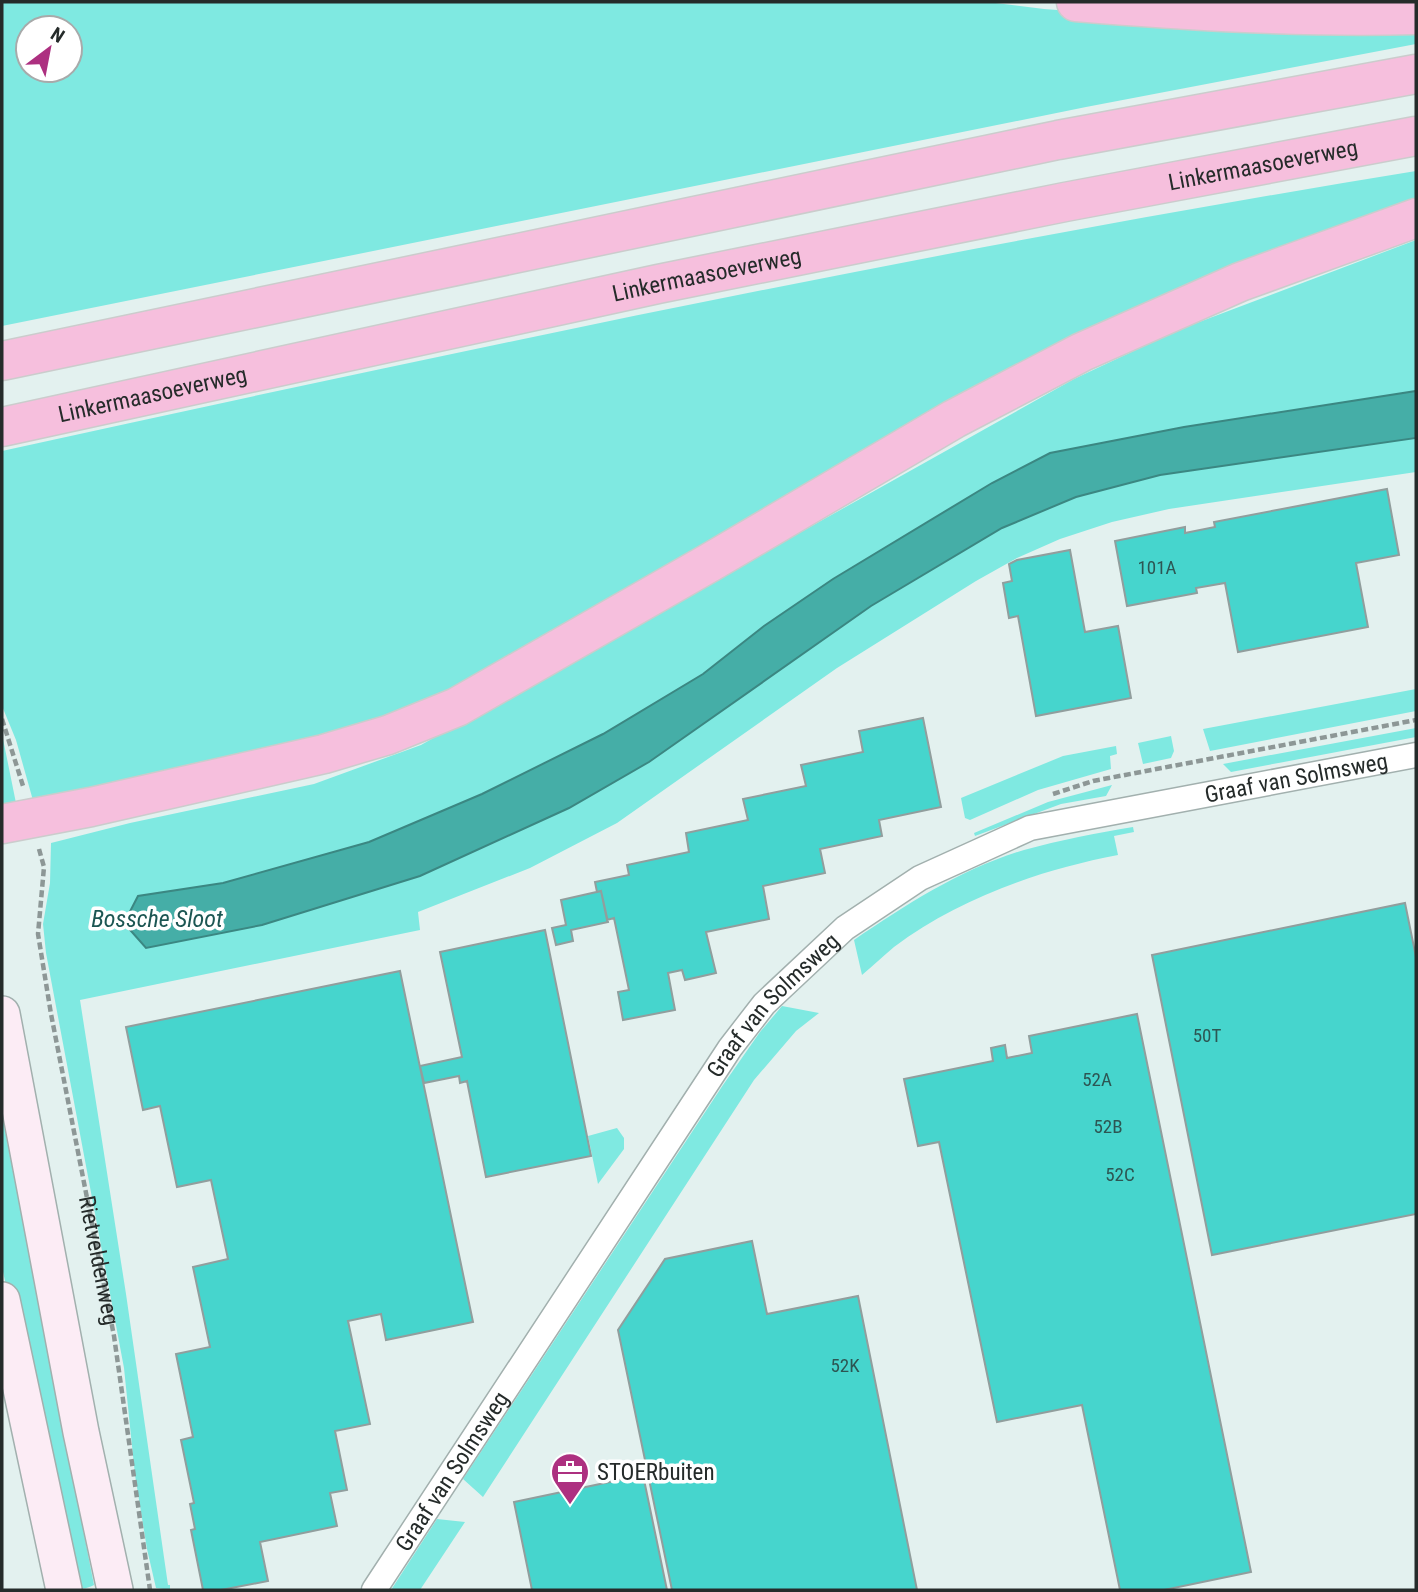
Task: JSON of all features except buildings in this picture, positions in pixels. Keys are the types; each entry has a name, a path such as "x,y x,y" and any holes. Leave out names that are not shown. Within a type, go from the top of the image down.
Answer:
{"highway":[{"path":"1076,2 1196,12 1343,17 1416,15"},
{"path":"2,361 1058,140 1416,74"},
{"name":"Linkermaasoeverweg","path":"2,427 658,284 1065,202 1416,136"},
{"path":"2,824 91,807 324,754 388,735 457,707 954,419 1082,352 1240,282 1416,218"}],"main road":[{"path":"2,1014 81,1432 115,1590"},
{"path":"2,1300 64,1590"}],"street":[{"name":"Graaf van Solmsweg","path":"374,1590 730,1048 764,1004 845,928 920,878 1030,828 1416,755"}],"path":[{"path":"1047,796 1093,781 1416,720"},
{"name":"Rietveldenweg","path":"38,934 114,1336 150,1590"}],"shaded area":[{"path":"2,2 988,2 1202,21 1416,25 1416,44 1086,107 2,326"},
{"path":"1416,171 1416,207 1366,222 438,701 368,731 34,804 16,740 2,706 2,451 707,301 1061,233"},
{"path":"1416,240 1416,391 1184,427 764,626 703,674 603,734 482,794 369,842 223,883 138,897 146,948 799,656 871,606 1002,528 1076,497 1160,475 1416,438 1416,472 1169,509 1112,522 1060,539 1017,558 837,668 617,823 530,868 418,912 420,930 80,1000 170,1585 170,1590 156,1588 135,1475 124,1368 46,953 43,924 50,883 51,843 130,823 314,784 421,745 1074,379 1178,330"},
{"path":"1416,689 1416,711 1210,751 1203,729"},
{"path":"1416,728 1416,737 1231,772 1223,764"},
{"path":"2,734 17,808 2,809"},
{"path":"1171,736 1174,751 1171,758 1143,764 1138,743"},
{"path":"1116,746 1117,754 1110,756 1111,769 1038,790 970,820 965,818 961,798 1063,756"},
{"path":"1112,785 1106,796 1061,804 975,836 974,833 1048,802"},
{"path":"1133,827 1134,832 1114,836 1118,855 1030,878 973,900 919,930 894,947 862,975 854,940 956,877 1024,850"},
{"path":"782,1006 819,1013 796,1031 754,1080 483,1497 463,1479 723,1085"},
{"path":"2,1115 94,1585 84,1588 78,1588 70,1582 2,1267"},
{"path":"617,1128 624,1138 624,1149 598,1184 588,1136"},
{"path":"437,1519 465,1522 420,1590 391,1590"}],"water":[{"name":"Bossche Sloot","path":"1416,391 1416,438 1160,475 1076,497 1002,528 871,606 649,762 569,808 420,876 262,925 146,948 124,923 138,896 223,883 369,842 482,794 603,734 703,674 764,626 833,579 992,483 1050,453 1184,427"}],"place":[{"name":"STOERbuiten","path":"570,1506"}]}
